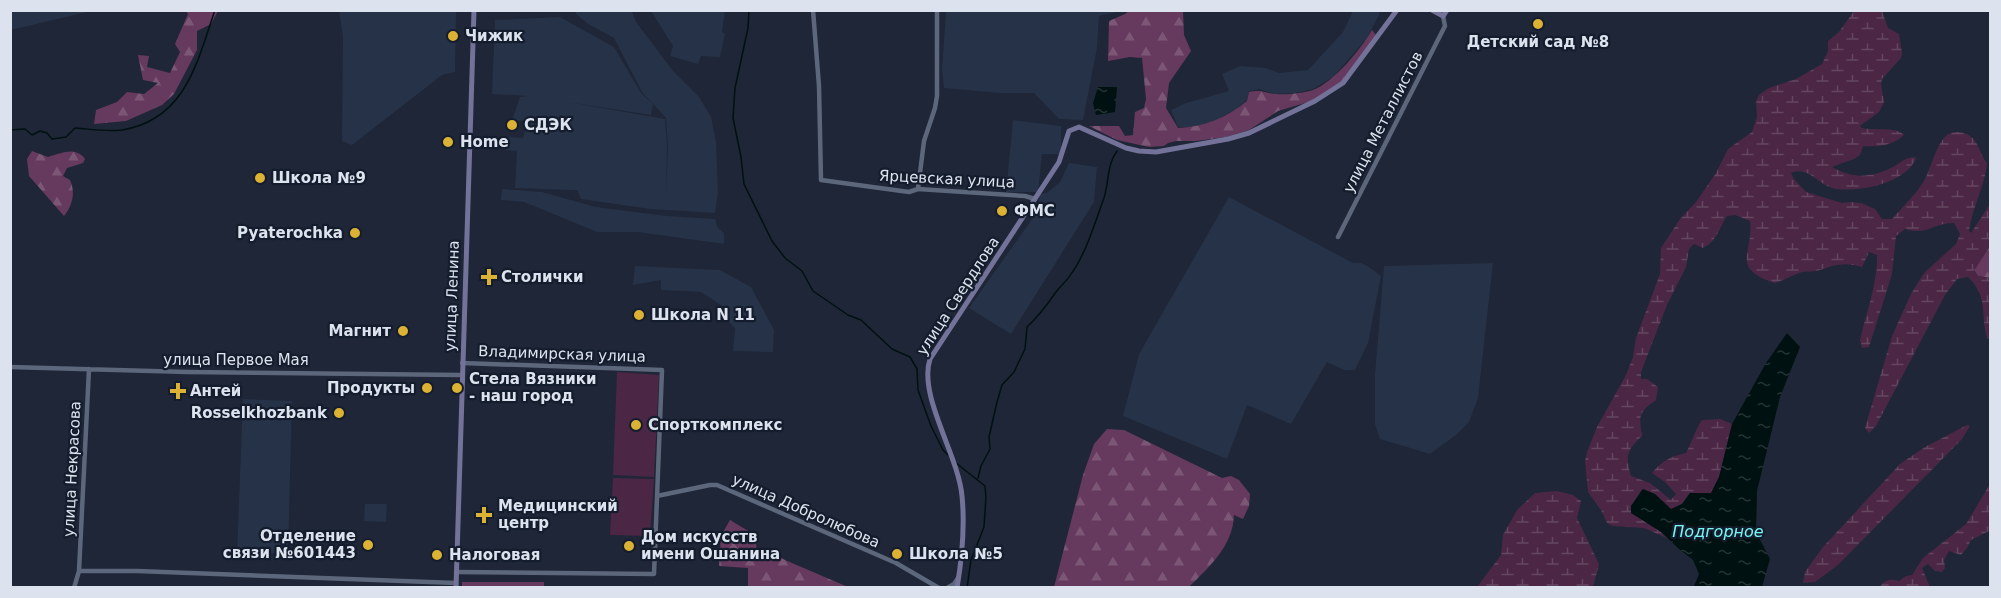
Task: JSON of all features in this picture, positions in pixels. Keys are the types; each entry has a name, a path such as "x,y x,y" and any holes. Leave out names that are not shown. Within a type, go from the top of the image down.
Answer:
{"main road":[{"name":"улица Ленина","path":"456,585 474,10"},
{"name":"улица Свердлова","path":"957,588 963,550 962,495 950,449 928,387 927,368 930,359 1062,157 1068,133 1072,128 1079,127 1126,148 1140,152 1156,152 1249,133 1315,101 1343,83 1397,10"},
{"path":"1432,10 1445,13"}],"street":[{"name":"Ярцевская улица","path":"813,10 819,86 821,180 909,192 918,189 1025,196 1035,199"},
{"path":"918,189 924,141 937,96 937,10"},
{"name":"улица Металлистов","path":"1338,237 1445,26 1445,13"},
{"name":"Владимирская улица","path":"462,363 662,370 657,496"},
{"name":"улица Первое Мая","path":"10,367 187,372 461,375"},
{"name":"улица Некрасова","path":"74,588 79,571 89,369"},
{"name":"улица Добролюбова","path":"657,496 710,484 717,485 896,563 939,588"},
{"path":"456,572 654,574 657,496"},
{"path":"79,571 137,571 456,585"},
{"path":"947,588 958,578"}],"shaded area":[{"path":"11,10 91,10 91,11 11,30"},
{"path":"946,10 1121,11 1099,16 1097,48 1083,120 1059,119 1034,93 1000,93 944,88 942,70"},
{"path":"339,11 456,11 455,72 442,75 352,145 342,141 343,37"},
{"path":"576,11 632,11 636,22 674,72 699,97 711,117 716,142 718,193 715,213 650,209 581,199 577,190 515,188 517,151 506,150 507,137 523,138 525,131 531,132 531,122 512,120 520,97 529,96 492,94 495,20 560,17 614,47 641,93 653,104 651,115 568,102 665,119 666,194 668,146 666,118 642,92 614,38 588,24 576,14"},
{"path":"651,11 725,11 722,32 725,34 720,57 701,56 698,64 670,56 673,46"},
{"path":"1353,11 1380,13 1367,38 1333,77 1313,89 1295,93 1275,94 1259,89 1249,91 1247,100 1212,122 1193,127 1178,127 1171,110 1186,103 1229,91 1222,74 1240,66 1266,68 1279,73 1308,70 1343,32"},
{"path":"1013,120 1061,126 1061,154 1042,154 1038,192 1006,192"},
{"path":"1069,163 1097,167 1094,202 1011,334 969,308 1037,212 1040,194 1047,193 1060,182"},
{"path":"502,189 542,192 596,207 667,216 715,219 718,228 724,233 724,244 638,232 597,232 524,202 501,200"},
{"path":"1229,197 1353,263 1361,263 1369,267 1381,276 1368,343 1355,370 1344,370 1327,362 1291,424 1247,405 1227,459 1123,416 1139,354"},
{"path":"1493,263 1478,398 1469,422 1456,435 1430,454 1380,439 1375,424 1375,374 1384,266"},
{"path":"635,266 720,270 751,287 774,330 773,352 733,351 735,328 727,320 730,311 701,292 661,290 661,280 633,285"},
{"path":"243,399 292,401 288,553 237,553"},
{"path":"365,504 387,504 386,522 364,521"}],"green space":[{"path":"186,11 218,11 211,24 197,31 197,50 174,94 162,105 126,121 94,124 96,110 117,102 127,92 144,94 158,83 143,80 138,55 149,56 147,67 170,73 180,52 175,44 188,14"},
{"path":"1129,11 1183,11 1184,35 1191,51 1169,83 1166,108 1178,128 1206,124 1223,117 1247,101 1249,92 1285,94 1313,90 1330,80 1346,64 1372,30 1376,35 1342,82 1315,100 1278,111 1249,130 1226,137 1176,141 1164,146 1149,147 1117,140 1089,126 1119,126 1125,136 1133,135 1135,112 1144,108 1146,99 1142,58 1130,57 1108,61 1109,21"},
{"path":"1854,11 1882,11 1888,28 1899,34 1902,53 1901,58 1882,79 1884,102 1879,112 1860,126 1867,129 1896,131 1904,135 1895,142 1885,145 1863,146 1860,155 1856,158 1832,167 1847,174 1862,176 1885,171 1909,158 1915,157 1916,159 1902,174 1892,180 1858,189 1837,189 1825,185 1809,174 1797,171 1791,173 1806,192 1842,203 1861,203 1875,209 1882,219 1892,219 1922,184 1945,137 1957,132 1970,136 1987,163 1969,231 1971,233 1990,204 1990,246 1974,271 1978,276 1990,278 1990,339 1987,338 1979,292 1968,277 1957,279 1945,295 1876,426 1869,433 1865,428 1892,336 1911,294 1924,273 1956,244 1960,234 1954,223 1919,231 1905,229 1896,236 1892,274 1869,347 1862,348 1860,340 1874,287 1877,255 1869,252 1862,267 1836,265 1818,271 1802,272 1775,283 1752,271 1748,265 1750,221 1735,215 1727,216 1715,238 1708,245 1703,248 1694,244 1689,249 1686,267 1667,305 1641,372 1641,379 1647,379 1658,387 1656,400 1641,415 1642,436 1630,449 1628,458 1631,476 1650,483 1671,500 1676,494 1652,473 1667,460 1686,453 1702,420 1720,419 1732,424 1719,477 1711,493 1690,493 1682,504 1671,509 1655,494 1642,489 1631,506 1669,539 1644,528 1612,526 1607,523 1588,492 1585,461 1597,427 1626,375 1633,357 1636,338 1660,274 1661,248 1680,219 1696,202 1716,173 1728,149 1752,132 1757,117 1756,101 1759,95 1769,88 1796,79 1822,64 1828,51 1828,41 1839,32"},
{"path":"32,151 48,157 63,152 73,152 85,159 83,163 67,168 63,176 70,180 73,194 71,204 64,216 29,176 27,159"},
{"path":"1990,246 1990,278 1978,276 1974,270"},
{"name":"Спорткомплекс","path":"617,372 659,375 654,477 613,475"},
{"path":"1967,425 1970,426 1962,439 1838,565 1815,582 1803,583 1805,572 1823,547 1900,464 1925,447"},
{"path":"1107,429 1124,430 1222,478 1231,476 1239,480 1250,494 1249,506 1243,519 1234,515 1233,526 1225,546 1212,564 1189,587 1054,587 1083,475 1094,444"},
{"path":"613,478 654,479 650,536 610,535"},
{"path":"1990,484 1989,531 1971,540 1961,555 1949,551 1944,560 1945,568 1942,572 1935,571 1928,564 1922,568 1930,587 1879,587 1888,580 1899,581 1912,575 1923,558 1966,524"},
{"path":"1557,491 1573,495 1581,501 1577,518 1599,564 1593,587 1477,587 1501,555 1503,535 1517,510 1535,493"},
{"path":"730,520 755,535 757,551 769,551 848,587 748,587 748,568 719,566 721,536"},
{"path":"462,582 544,582 544,587 462,587"}],"water":[{"path":"1098,87 1117,87 1115,112 1096,115 1093,103"},
{"name":"Подгорное","path":"1787,333 1800,347 1780,397 1757,491 1756,532 1770,559 1762,587 1695,587 1699,574 1693,560 1661,532 1631,513 1631,506 1643,489 1655,494 1671,509 1682,504 1690,493 1711,493 1719,477 1732,424 1766,363"}],"waterway":[{"path":"10,130 25,129 32,135 40,131 47,133 52,139 66,137 75,128 122,130 143,124 161,114 174,102 194,69 215,10"},
{"path":"749,10 748,28 735,88 733,118 744,184 772,241 785,258 802,271 813,291 848,315 861,320 892,349 910,357 917,369 918,390 931,426 948,455"},
{"path":"978,478 981,466 990,449 989,437 1002,385 1014,372 1025,349 1027,327 1068,279 1081,257 1104,198 1110,167 1117,151"},
{"path":"956,463 985,486 986,497 984,527 971,560 967,588"}],"place":[{"name":"Детский сад №8","path":"1538,24"},
{"name":"Чижик","path":"453,36"},
{"name":"СДЭК","path":"512,125"},
{"name":"Home","path":"448,142"},
{"name":"Школа №9","path":"260,178"},
{"name":"ФМС","path":"1002,211"},
{"name":"Pyaterochka","path":"355,233"},
{"name":"Столички","path":"489,277"},
{"name":"Школа N 11","path":"639,315"},
{"name":"Магнит","path":"403,331"},
{"name":"Продукты","path":"427,388"},
{"name":"Стела Вязники - наш город","path":"457,388"},
{"name":"Антей","path":"178,391"},
{"name":"Rosselkhozbank","path":"339,413"},
{"name":"Спорткомплекс","path":"636,425"},
{"name":"Медицинский центр","path":"484,515"},
{"name":"Отделение связи №601443","path":"368,545"},
{"name":"Дом искусств имени Ошанина","path":"629,546"},
{"name":"Школа №5","path":"897,554"},
{"name":"Налоговая","path":"437,555"}]}
